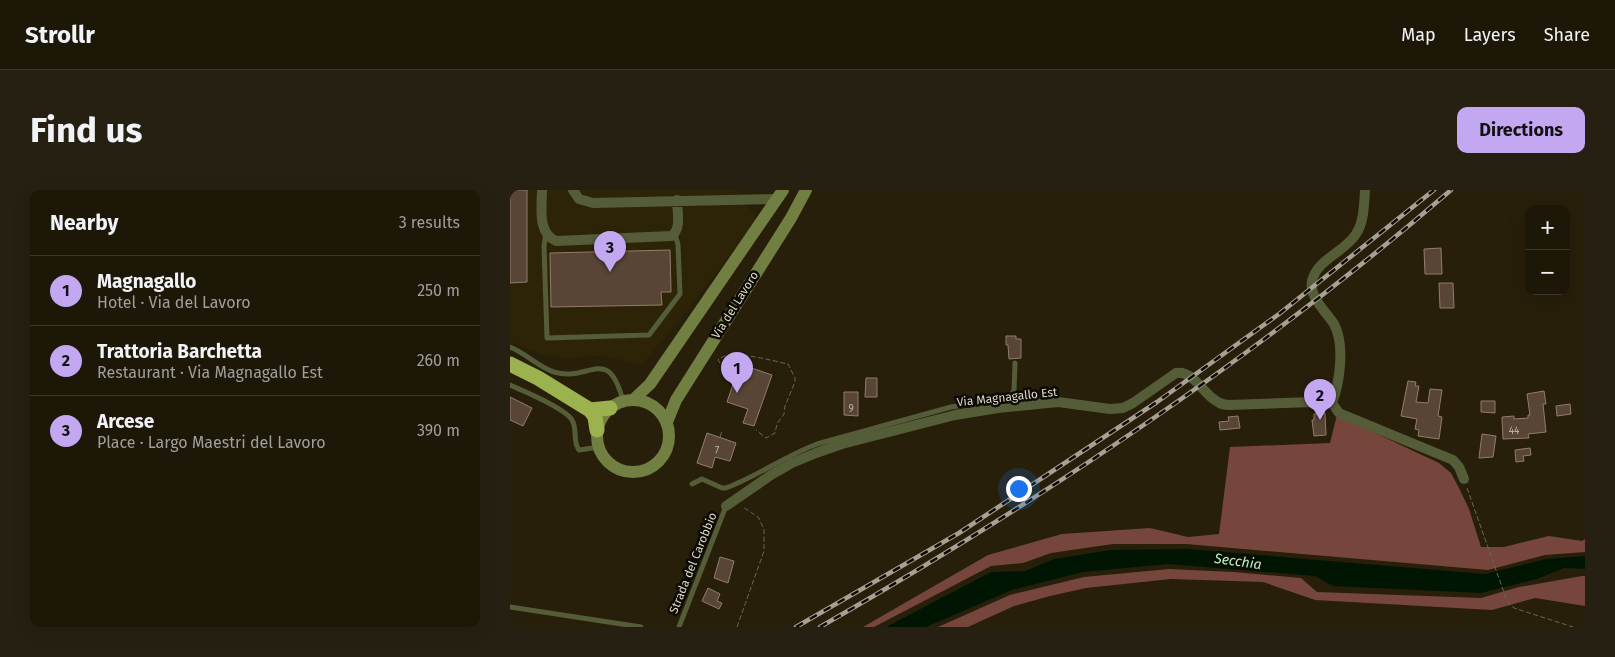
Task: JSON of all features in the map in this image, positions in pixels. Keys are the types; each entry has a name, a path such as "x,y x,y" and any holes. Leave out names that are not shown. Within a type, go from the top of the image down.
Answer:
{"highway":[{"path":"510,364 538,378 590,410 595,417 597,430"},
{"path":"590,410 622,403"}],"main road":[{"name":"Via del Lavoro","path":"599,447 604,458 619,469 631,472 643,470 658,462 667,450 670,436 667,422 676,400 806,190"},
{"name":"Via del Lavoro","path":"597,430 602,418 650,384 780,194"},
{"path":"622,403 651,404 660,411 667,422"},
{"path":"597,430 599,447"}],"street":[{"path":"542,190 543,222 546,234 549,238 556,241 667,236 674,234 678,226 676,200"},
{"path":"573,190 579,200 588,203 780,194"},
{"path":"1365,190 1362,219 1355,236 1318,269 1312,282 1312,291 1320,307 1333,323 1339,338 1337,388 1332,402 1339,413 1453,460 1459,467 1464,480"},
{"name":"Via Magnagallo Est","path":"730,503 792,463 842,444 955,415 998,408 1058,402 1110,409 1123,408 1176,373 1185,372 1188,374 1220,404 1332,402"}],"lane":[{"path":"546,234 544,246 547,338 649,336 680,294 678,245 674,234"},
{"path":"510,347 548,370 558,373 568,374 594,368 607,370 616,380 622,403"},
{"path":"692,484 702,479 717,487 726,488 753,477 800,450 817,444 952,407 1004,399 1011,395 1014,390 1015,363"},
{"path":"510,385 569,415 574,425 575,442 579,450 599,447"},
{"name":"Strada del Carobbio","path":"679,627 730,503"},
{"path":"510,607 641,627"}],"path":[{"path":"720,363 718,360 720,357 728,354 788,364 791,368 795,382 775,433 766,438 756,430"},
{"path":"720,437 722,431"},
{"path":"1464,480 1507,601 1514,608 1573,627"},
{"path":"730,503 758,517 764,529 764,551 737,627"}],"shaded area":[{"path":"510,190 738,190 757,220 641,366 617,358 596,356 566,358 545,355 510,342"},
{"path":"1337,415 1439,463 1451,473 1469,509 1481,547 1504,547 1549,536 1582,541 1585,539 1585,552 1545,555 1488,570 1186,544 1113,544 1051,553 1023,563 991,566 874,627 863,627 988,555 1062,534 1150,528 1188,537 1219,534 1230,447 1330,443"},
{"path":"1169,569 1301,578 1317,592 1481,598 1519,587 1585,576 1585,606 1535,598 1492,610 1315,600 1263,582 1171,579 1086,588 1014,606 968,627 938,627 1010,595 1084,577"}],"water":[{"name":"Secchia","path":"1188,549 1485,574 1546,559 1585,556 1585,569 1564,568 1537,579 1481,593 1333,586 1315,576 1168,564 1083,572 1012,590 926,627 886,627 991,572 1025,571 1054,559 1111,550"}],"building":[{"path":"510,190 527,190 527,282 510,283"},
{"path":"1441,248 1442,274 1425,274 1424,249"},
{"path":"670,250 671,292 661,292 662,305 551,307 550,253"},
{"path":"1439,283 1453,283 1454,308 1440,308"},
{"path":"1006,336 1016,336 1016,339 1021,339 1021,358 1009,359"},
{"path":"740,364 772,375 754,426 743,423 748,409 727,402"},
{"path":"866,378 877,378 877,397 865,397"},
{"path":"1408,381 1416,382 1415,386 1419,386 1416,402 1428,403 1430,389 1442,390 1438,416 1442,417 1439,439 1418,436 1419,430 1415,429 1417,419 1401,416"},
{"path":"1544,391 1546,404 1543,404 1546,432 1528,434 1529,438 1503,439 1502,417 1514,416 1514,419 1528,418 1528,415 1530,415 1527,394"},
{"path":"844,392 858,392 858,416 844,415"},
{"path":"510,397 532,408 523,426 510,420"},
{"path":"1481,401 1495,401 1495,413 1481,412"},
{"path":"1570,404 1571,414 1557,416 1556,406"},
{"path":"1325,413 1326,435 1314,436 1312,420 1314,420 1314,414"},
{"path":"1238,416 1240,428 1220,430 1219,422 1229,421 1228,417"},
{"path":"707,433 736,443 730,461 715,457 712,468 697,463"},
{"path":"1482,434 1496,436 1493,457 1479,458"},
{"path":"1530,448 1531,455 1523,456 1524,461 1516,462 1515,450"},
{"path":"720,557 734,561 728,583 714,578"},
{"path":"708,588 720,594 717,601 722,603 719,609 702,601"}],"railway":[{"path":"796,627 959,533 1157,402 1279,314 1434,190"},
{"path":"820,627 985,529 1146,423 1302,311 1451,190"}],"place":[{"name":"Arcese","path":"610,272"},
{"name":"Magnagallo","path":"737,393"},
{"name":"Trattoria Barchetta","path":"1320,420"}]}
